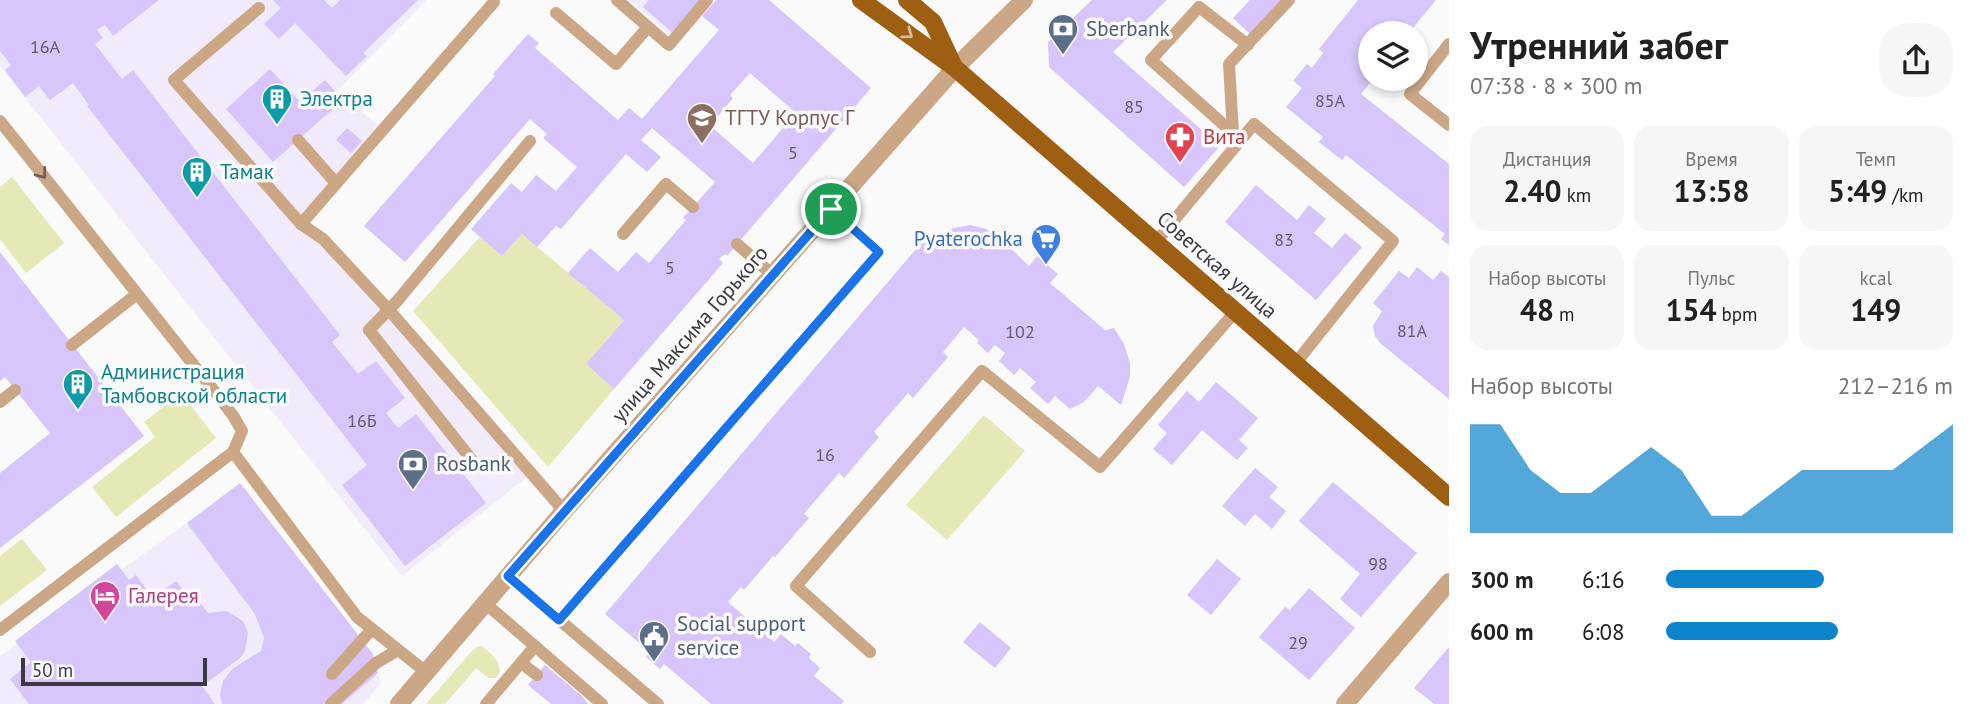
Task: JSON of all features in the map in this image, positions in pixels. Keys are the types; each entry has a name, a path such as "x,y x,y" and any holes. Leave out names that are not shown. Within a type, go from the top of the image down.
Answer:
{"main road":[{"name":"Советская улица","path":"861,0 955,68 1449,497"},
{"name":"Советская улица","path":"907,0 933,22 955,68"}],"street":[{"name":"улица Максима Горького","path":"399,704 564,511 955,68 1024,0"},
{"path":"1345,704 1449,582"}],"lane":[{"path":"617,0 669,45 707,0"},
{"path":"1237,137 1229,64 1289,0"},
{"path":"301,224 494,2"},
{"path":"1237,137 1151,60 1199,7 1248,45"},
{"path":"259,8 174,80 301,224 323,239 389,310 564,511"},
{"path":"556,13 616,64 648,27"},
{"path":"1449,44 1410,94 1449,125"},
{"path":"0,121 219,397 242,431 233,452 0,630"},
{"path":"1156,242 1237,137 1255,124 1393,242 1295,364"},
{"path":"298,140 335,182"},
{"path":"475,464 369,330 389,310 530,142"},
{"path":"623,234 666,184 693,207"},
{"path":"559,620 879,252 831,209"},
{"path":"737,244 773,275"},
{"path":"72,345 137,294"},
{"path":"870,652 796,586 982,371 1100,467 1235,312"},
{"path":"0,401 15,390"},
{"path":"233,452 357,617 426,672"},
{"path":"508,576 658,704"},
{"path":"485,603 602,704"},
{"path":"332,674 372,629"},
{"path":"486,704 535,646"},
{"path":"331,704 376,663 398,650"},
{"path":"521,663 537,675"}],"shaded area":[{"path":"0,0 426,0 338,90 379,127 299,216 527,477 402,576 0,66"},
{"path":"630,0 704,0 672,37"},
{"path":"242,484 382,682 363,704 0,704 0,656"}],"green space":[{"path":"12,177 64,243 26,273 0,239 0,187"},
{"path":"522,234 624,320 586,364 614,389 548,467 413,311 480,237 502,256"},
{"path":"181,393 216,438 116,517 92,487 155,437 144,422"},
{"path":"984,415 1025,451 947,540 906,505"},
{"path":"22,539 47,570 0,606 0,556"},
{"path":"482,646 498,664 500,672 496,678 488,678 476,668 445,704 426,704 471,652"}],"building":[{"path":"0,0 159,0 113,36 105,25 97,30 103,38 95,44 122,79 133,70 340,335 332,342 358,374 376,361 405,398 386,413 398,428 416,414 486,503 405,566 342,485 367,465 87,106 89,105 73,83 50,100 39,86 25,97 5,70 11,65 0,51"},
{"path":"273,0 324,0 332,8 340,0 418,0 363,53 367,56 346,76 295,23 279,39 264,24 281,8"},
{"path":"649,0 700,0 672,32 643,7"},
{"path":"716,0 769,0 871,88 727,256 725,254 719,259 723,263 614,389 586,364 624,320 568,273 590,248 618,272 636,252 649,263 715,182 652,128 641,140 661,157 647,172 626,154 561,229 556,226 537,247 522,234 502,256 471,229 511,183 522,192 536,175 556,191 577,167 543,138 547,134 530,119 405,262 364,226 495,76 493,74 528,34 539,43 535,48 618,120 629,108 642,119 719,30 702,16","holes":["750,73 796,113 753,163 707,123 714,114 718,116 733,98 730,95"]},
{"path":"1092,0 1167,0 1113,52 1220,146 1184,187 1049,67 1048,42"},
{"path":"1250,0 1284,0 1251,35 1233,18"},
{"path":"1358,0 1436,0 1419,21 1358,21 1358,91 1363,91 1361,94 1449,164 1449,245 1441,239 1445,234 1346,155 1342,160 1319,142 1323,137 1286,107 1302,88 1293,81 1307,64 1312,68 1323,53 1319,49"},
{"name":"Электра","path":"270,69 300,102 325,80 343,100 273,162 226,109"},
{"path":"347,128 362,141 351,153 336,140"},
{"path":"1256,185 1297,220 1309,205 1326,219 1314,233 1332,248 1345,233 1362,247 1316,300 1225,222"},
{"path":"970,225 997,235 1029,266 1037,256 1058,274 1050,283 1105,330 1114,328 1124,344 1130,363 1130,377 1121,405 1098,386 1084,402 1070,409 1055,396 1048,404 1030,388 1036,382 1020,368 1014,375 999,361 1005,353 995,345 988,353 977,343 979,340 964,327 943,352 948,357 913,398 908,393 874,432 879,437 844,478 839,473 804,514 809,518 744,590 741,587 728,602 774,642 781,634 795,646 798,643 811,654 809,658 820,668 814,676 844,701 841,704 711,704 664,664 660,669 646,657 650,652 605,614 922,242 930,237 939,238 953,228"},
{"name":"Администрация Тамбовской области","path":"0,252 144,436 0,548 0,473 50,433 5,377 0,381"},
{"path":"1417,267 1433,280 1441,271 1449,277 1449,399 1375,336 1373,326 1382,311 1373,303 1399,271 1409,278"},
{"path":"1216,382 1258,418 1239,440 1248,448 1237,460 1202,430 1172,465 1153,449 1167,433 1158,425 1187,391 1199,402"},
{"path":"1255,468 1278,487 1269,497 1286,511 1272,529 1255,514 1245,526 1222,506"},
{"path":"1333,482 1417,553 1361,617 1340,599 1360,574 1299,521"},
{"path":"240,483 373,654 378,673 342,704 222,704 220,694 223,681 232,669 261,651 264,638 255,614 187,523"},
{"path":"1217,559 1241,579 1211,615 1187,595"},
{"path":"117,564 129,580 136,575 153,598 176,581 195,606 201,604 208,613 227,611 243,621 248,633 245,651 240,658 202,686 215,704 29,704 10,679 31,662 15,641"},
{"path":"1309,588 1355,628 1309,680 1259,637 1285,607 1290,610"},
{"path":"980,622 1011,648 995,668 963,642"},
{"path":"1449,647 1449,704 1434,704 1414,688"},
{"path":"545,665 588,704 551,704 528,685"}],"place":[{"name":"Sberbank","path":"1063,56"},
{"name":"Электра","path":"277,126"},
{"name":"ТГТУ Корпус Г","path":"702,145"},
{"name":"Вита","path":"1180,164"},
{"name":"Тамак","path":"197,199"},
{"name":"Pyaterochka","path":"1046,266"},
{"name":"Администрация Тамбовской области","path":"78,411"},
{"name":"Rosbank","path":"413,491"},
{"name":"Галерея","path":"105,623"},
{"name":"Social support service","path":"654,663"}],"route":[{"path":"831,209 879,252 559,620 508,576 831,209"}]}
